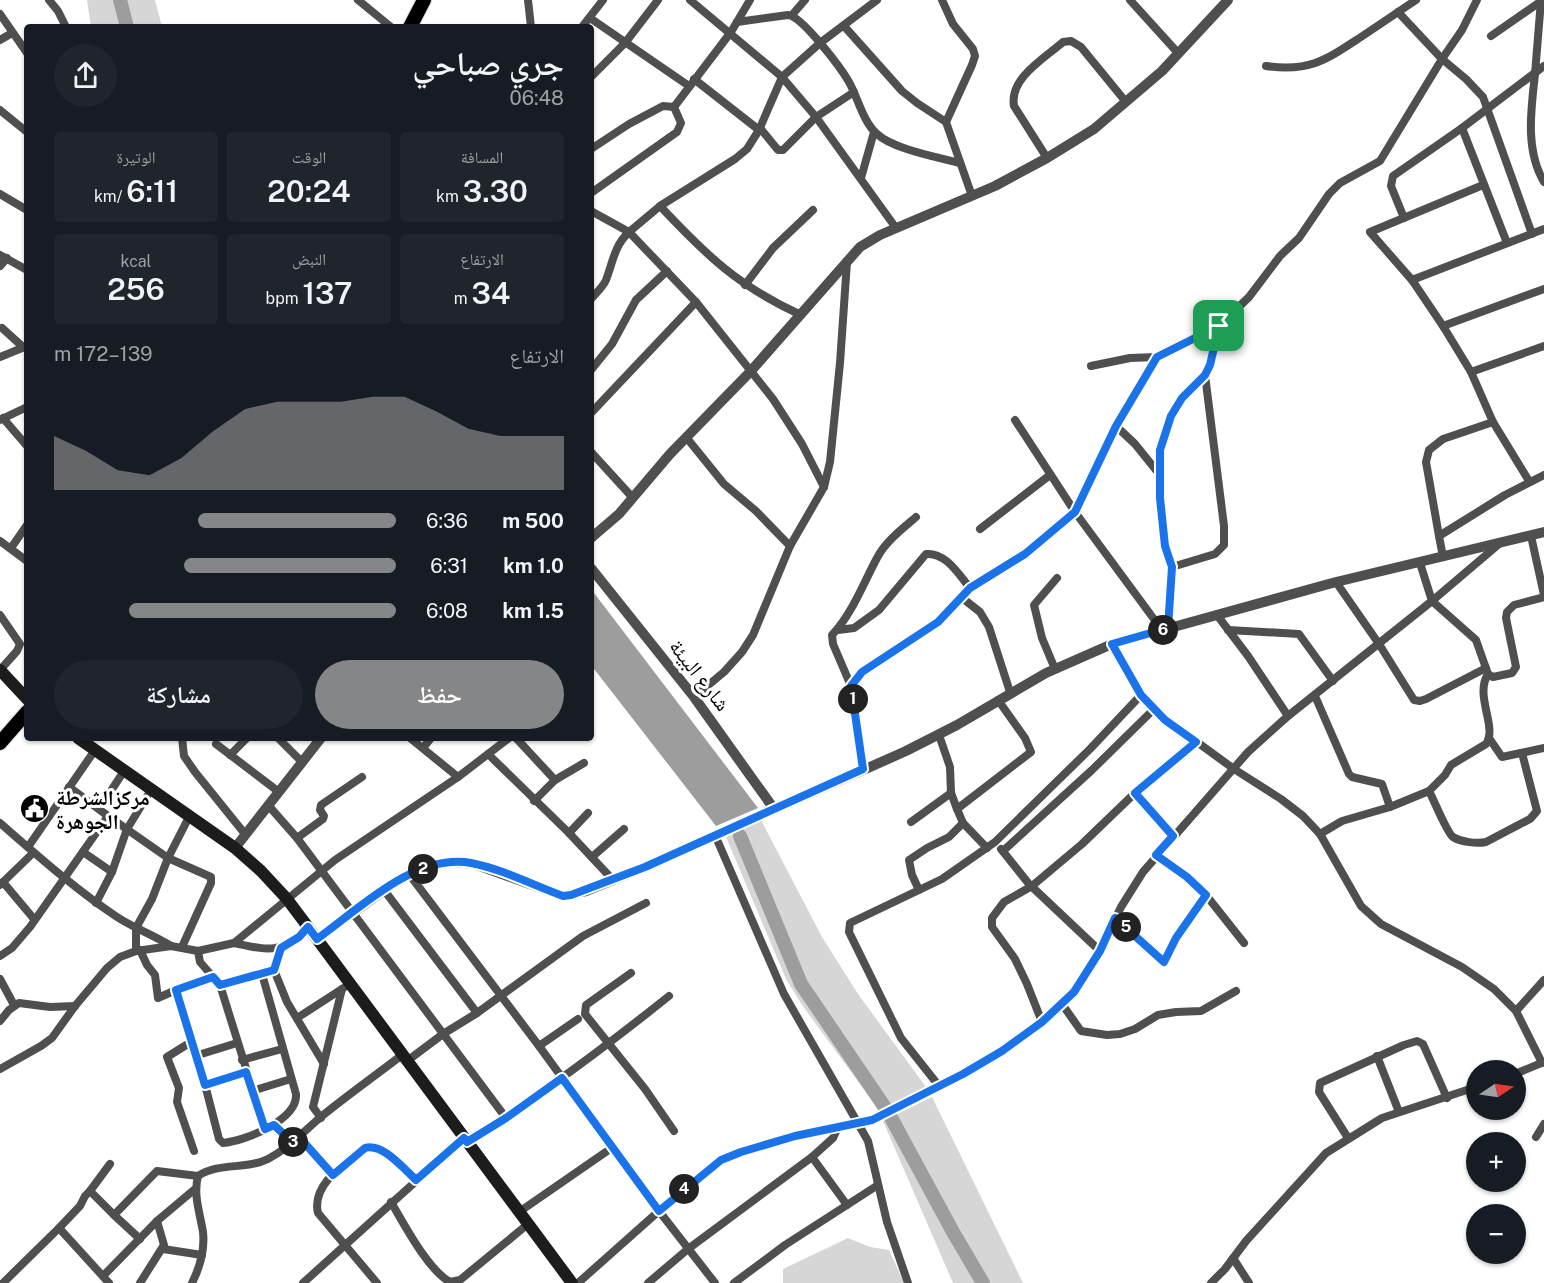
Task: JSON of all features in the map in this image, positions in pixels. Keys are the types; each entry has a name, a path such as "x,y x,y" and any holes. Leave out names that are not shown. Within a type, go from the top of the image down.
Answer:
{"main road":[{"path":"412,24 424,0"},
{"path":"0,670 24,694"},
{"path":"0,744 24,716"},
{"path":"0,749 24,727"},
{"path":"82,741 235,848 287,899 317,939 346,986 405,1058 572,1283"}],"street":[{"path":"49,0 64,24"},
{"path":"358,0 387,24"},
{"path":"528,0 531,24"},
{"path":"585,24 603,0"},
{"path":"594,74 625,43 658,0"},
{"path":"690,0 782,77 816,117 896,228"},
{"path":"674,107 731,32 750,0"},
{"path":"792,15 805,0"},
{"path":"594,295 605,282 613,254 622,238 660,206 735,159 747,148 759,129 782,77 820,43 877,0"},
{"path":"942,0 953,24 973,49 975,56 946,122"},
{"path":"1130,0 1178,53"},
{"path":"594,535 619,514 686,437 750,372 847,261 870,240 972,196 1047,158 1094,129 1178,53 1227,0"},
{"path":"1266,66 1294,68 1327,59 1416,0"},
{"path":"1091,366 1130,358 1157,357 1219,326 1249,297 1280,256 1299,238 1329,194 1340,183 1380,162 1462,30 1477,0"},
{"path":"1491,36 1541,1"},
{"path":"1541,1 1531,109 1535,165 1544,182"},
{"path":"1398,12 1442,59 1476,89 1488,107 1532,234"},
{"path":"0,14 24,49"},
{"path":"737,22 792,15 801,21 820,43 848,81 874,132 888,141 959,163"},
{"path":"590,18 759,129 778,150 783,150 816,117 854,92"},
{"path":"844,26 903,91 946,122 972,196"},
{"path":"0,40 12,33"},
{"path":"1047,158 1014,106 1013,100 1020,79 1063,42 1071,41 1081,47 1126,102"},
{"path":"1404,218 1391,186 1393,176 1462,128 1544,66"},
{"path":"594,147 629,124 663,106 674,107"},
{"path":"594,191 677,132 681,123 674,107"},
{"path":"0,110 24,130"},
{"path":"1462,128 1507,243"},
{"path":"861,178 874,132"},
{"path":"1483,185 1370,232 1412,280 1443,326 1471,372 1493,422 1529,481"},
{"path":"0,194 24,206"},
{"path":"660,206 699,248 745,285 801,315"},
{"path":"745,285 773,248 813,210"},
{"path":"594,213 629,232 696,302 773,399 788,421 824,487"},
{"path":"1412,280 1544,229"},
{"path":"0,266 3,256 24,268"},
{"path":"694,696 724,672 753,635 790,546 824,487 830,462 837,396 847,261"},
{"path":"594,366 612,344 636,300 668,272"},
{"path":"1443,326 1544,289"},
{"path":"594,410 696,302"},
{"path":"1165,629 1172,567 1165,546 1160,498 1160,450 1171,416 1182,398 1205,375 1210,365 1219,326"},
{"path":"2,328 24,345"},
{"path":"0,357 24,346"},
{"path":"1471,372 1544,346"},
{"path":"851,686 862,672 938,622 970,588 1025,554 1075,512 1116,426 1157,357"},
{"path":"1172,567 1208,557 1221,550 1224,545 1224,526 1205,375"},
{"path":"24,408 1,419 24,443"},
{"path":"1016,420 1075,512 1165,629"},
{"path":"1443,557 1426,462 1429,450 1443,439 1493,422"},
{"path":"1116,426 1135,444 1160,475"},
{"path":"686,437 724,483 756,511 790,546"},
{"path":"594,455 633,498"},
{"path":"980,529 1050,475"},
{"path":"1439,536 1529,481 1544,475"},
{"path":"863,769 851,686 832,635 838,630 871,573 877,557 897,533 916,517"},
{"path":"11,548 24,529"},
{"path":"317,939 409,874 440,864 465,862 563,896 586,891 939,735 1010,692 1112,644 1336,582 1544,532"},
{"path":"1420,563 1432,601 1476,640 1487,671 1493,677 1515,670 1506,618 1510,607 1544,596 1531,536"},
{"path":"0,541 24,559"},
{"path":"578,1283 721,1160 784,1139 872,1120 963,1074 1002,1051 1042,1022 1083,981 1115,918 1143,872 1248,752 1288,716 1432,601 1499,544"},
{"path":"838,630 855,628 879,610 926,554 934,554 951,565 970,588"},
{"name":"شارع البيئة","path":"594,572 694,696 774,809"},
{"path":"1055,669 1042,638 1034,605 1057,578"},
{"path":"1336,582 1379,644 1410,696 1420,701 1487,671"},
{"path":"962,597 980,612 989,627 1010,692"},
{"path":"0,615 20,644 18,651 0,670"},
{"path":"1217,615 1288,716"},
{"path":"1228,630 1299,634 1333,681"},
{"path":"1112,644 1141,695 1154,710 1234,769 1281,799 1313,825 1354,897 1369,914 1381,924 1462,967 1494,989 1516,1011 1543,1063 1526,1070"},
{"path":"1487,671 1483,693 1489,738 1502,757 1544,748"},
{"path":"939,1086 901,1038 849,927 850,923 951,873 996,842 1141,695"},
{"path":"1315,696 1349,774 1352,777 1382,784 1390,807"},
{"path":"957,809 1031,752 1025,738 998,700"},
{"path":"1003,851 1154,710"},
{"path":"939,735 950,767 951,793 957,809 963,823 987,848"},
{"path":"1320,834 1342,821 1390,807 1429,791 1445,776 1452,765 1486,744 1489,738"},
{"path":"182,741 184,756 245,834"},
{"path":"230,755 245,741"},
{"path":"281,741 302,762"},
{"path":"235,848 319,741"},
{"path":"414,741 458,777"},
{"path":"423,748 429,741"},
{"path":"234,943 322,871 458,777 505,741"},
{"path":"519,741 555,780"},
{"path":"1042,1022 1015,959 991,924 992,918 1004,902 1032,886 1082,844 1135,793 1196,742"},
{"path":"216,744 279,792"},
{"path":"34,920 2,884 30,850 69,786 95,750"},
{"path":"1429,791 1448,831 1454,838 1478,844 1486,842 1536,815 1534,796 1522,753"},
{"path":"488,754 613,880"},
{"path":"534,801 555,780 584,763"},
{"path":"99,809 124,771"},
{"path":"297,838 323,819 321,805 362,777"},
{"path":"69,786 168,858 202,872 211,879 182,947"},
{"path":"96,903 112,872 127,829 151,790"},
{"path":"911,822 951,793"},
{"path":"1135,793 1173,836"},
{"path":"268,805 297,838 506,1118"},
{"path":"568,833 588,813"},
{"path":"0,956 20,940 108,816"},
{"path":"189,816 136,928 138,950 155,975 158,998 213,977"},
{"path":"0,823 63,879 96,903 171,946"},
{"path":"919,890 912,875 909,860 950,837 963,823"},
{"path":"592,857 624,829"},
{"path":"715,835 784,994 870,1146 893,1244 909,1283"},
{"path":"996,842 1032,886 1100,951"},
{"path":"83,852 112,872"},
{"path":"1156,855 1187,877 1206,895 1244,942"},
{"path":"409,874 539,1046 688,1250 715,1283"},
{"path":"384,890 477,1013"},
{"path":"1115,918 1164,962 1176,938 1206,895"},
{"path":"114,1215 157,1171 198,1176 212,1168 256,1164 274,1155 405,1058 477,1013 583,936 646,903"},
{"path":"0,1069 52,1038 75,1006 107,968 120,957 138,950 171,946 198,951 234,943 281,948 299,937 308,927"},
{"path":"281,948 274,970 287,1002 324,1064"},
{"path":"198,951 200,962 220,985 265,1129"},
{"path":"220,985 274,970"},
{"path":"631,973 585,1008 587,1018 645,1089 674,1131"},
{"path":"176,990 221,1142 228,1143 274,1125 287,1116 296,1104 296,1095 262,974"},
{"path":"0,979 14,1005"},
{"path":"1516,1011 1544,980"},
{"path":"297,1018 346,986"},
{"path":"321,1118 313,1107 346,986"},
{"path":"1062,1004 1081,1031 1107,1035 1135,1029 1158,1015 1201,1011 1236,991"},
{"path":"303,1283 416,1180 466,1140 506,1118 669,996"},
{"path":"1,1016 14,1005 23,1002 44,1007 75,1006"},
{"path":"539,1046 578,1019"},
{"path":"1348,1138 1319,1092 1318,1086 1326,1079 1404,1044 1420,1041 1424,1046 1447,1098"},
{"path":"191,1042 167,1057 179,1088 177,1102 194,1151"},
{"path":"195,1056 237,1043"},
{"path":"243,1060 282,1049"},
{"path":"1377,1056 1399,1112"},
{"path":"205,1085 246,1072"},
{"path":"252,1091 291,1079"},
{"path":"1211,1283 1326,1153 1382,1118 1466,1091"},
{"path":"1536,1137 1544,1124"},
{"path":"274,1125 296,1140 333,1175"},
{"path":"648,1283 812,1157 833,1138 838,1127"},
{"path":"377,1283 322,1219 317,1209 322,1188 333,1175 365,1148 370,1147 384,1152 416,1180"},
{"path":"519,1212 613,1147"},
{"path":"812,1157 847,1205"},
{"path":"3,1283 80,1206 110,1164"},
{"path":"192,1283 202,1255 203,1234 195,1189 198,1176"},
{"path":"734,1283 785,1245 878,1185"},
{"path":"103,1276 157,1221 195,1189"},
{"path":"90,1191 140,1239"},
{"path":"392,1202 425,1256 443,1278 450,1282 460,1280 528,1224"},
{"path":"140,1283 163,1249 164,1242 157,1221"},
{"path":"59,1228 110,1283"},
{"path":"163,1249 202,1255"},
{"path":"1233,1258 1250,1283"}],"shaded area":[{"path":"87,0 155,0 161,24 91,24"},
{"path":"594,593 758,808 716,826 594,669"},
{"path":"761,820 822,937 858,994 926,1087 879,1110 802,1005 786,979 726,837"},
{"path":"932,1097 1023,1283 953,1283 883,1121"},
{"path":"848,1238 870,1247 889,1250 904,1283 783,1283 783,1269"}],"waterway":[{"path":"120,0 126,24"},
{"path":"740,836 801,984 888,1112 983,1283"}],"place":[{"name":"مركزالشرطة الجوهرة","path":"35,809"}],"route":[{"path":"1219,326 1210,365 1205,375 1177,405 1162,438 1160,498 1165,546 1172,567 1168,628 1112,644 1141,695 1165,720 1196,742 1135,793 1173,836 1156,855 1187,877 1206,895 1176,938 1164,962 1149,951 1131,931 1115,918 1100,951 1074,992 1042,1022 1002,1051 963,1074 872,1120 795,1136 721,1160 659,1211 562,1078 506,1118 467,1142 464,1138 416,1180 384,1152 370,1147 365,1148 333,1175 300,1138 293,1143 274,1125 265,1129 246,1072 205,1085 176,990 213,977 220,985 274,970 281,948 299,937 308,927 317,939 409,874 440,864 465,862 563,896 571,895 645,867 863,769 851,686 855,678 938,622 970,588 1025,554 1075,512 1116,426 1157,357 1219,326"}]}
